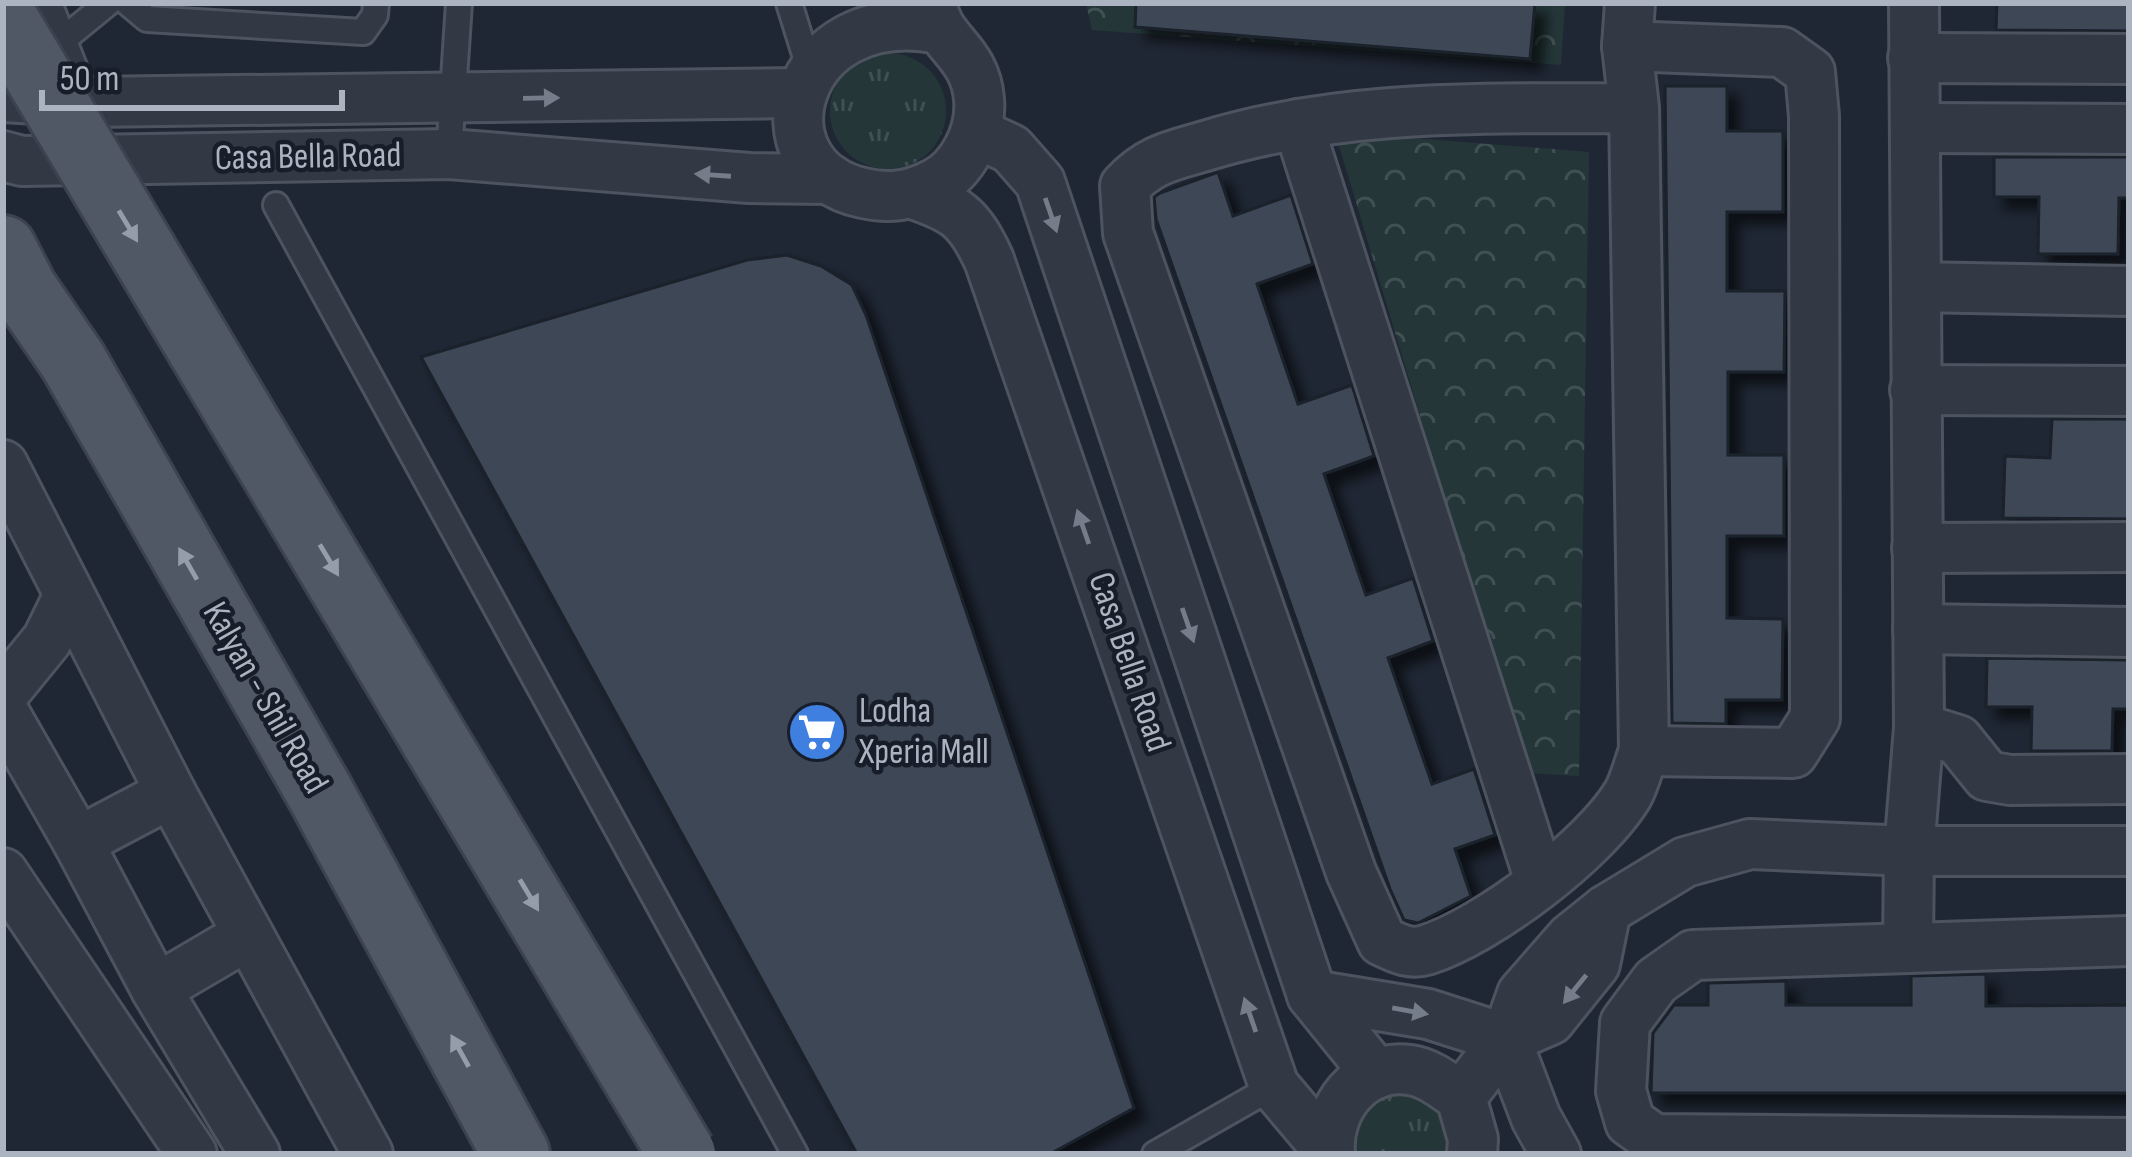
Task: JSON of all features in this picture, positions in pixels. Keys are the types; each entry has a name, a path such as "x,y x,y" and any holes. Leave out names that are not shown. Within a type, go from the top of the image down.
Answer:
{"main road":[{"path":"3,17 682,1154"},
{"name":"Kalyan - Shil Road","path":"10,281 73,362 296,751 516,1154"}],"street":[{"path":"1908,948 1909,850 1919,728 1914,3"},
{"path":"830,179 808,152 798,123 803,78 825,39 853,13 935,16 974,74 980,103 976,133 962,160 941,181 913,194"},
{"path":"1634,108 1389,110 1253,131 1146,164 1125,186 1128,233 1351,872 1382,941 1406,952 1424,950 1481,923 1582,851 1629,793 1644,751 1634,108 1629,24 1782,52 1810,72 1814,116 1815,718 1793,753 1644,751"},
{"path":"1913,58 2129,59"},
{"name":"Casa Bella Road","path":"3,97 88,102 454,100 803,78"},
{"path":"1298,124 1540,881"},
{"path":"1916,128 2129,129"},
{"name":"Casa Bella Road","path":"976,133 1012,149 1040,182 1312,995 1376,1074 1356,1085 1340,1103 1330,1126 1329,1152"},
{"name":"Casa Bella Road","path":"3,156 22,161 449,154 749,178 830,179 883,198 913,194 947,206 973,225 1005,298 1274,1086 1329,1152"},
{"path":"1916,287 2129,290"},
{"path":"1915,390 2129,391"},
{"path":"3,465 171,794 365,1153"},
{"path":"1918,548 2129,547"},
{"path":"3,694 47,640 68,597"},
{"path":"1918,629 2129,632"},
{"path":"3,711 156,989 255,1154"},
{"path":"1919,728 1958,740 1987,776 2129,779"},
{"path":"78,842 171,794"},
{"path":"1312,995 1428,1014 1506,1039 1550,1020 1595,964 1606,910 1685,862 1750,844 2129,850"},
{"path":"3,873 192,1154"},
{"path":"156,989 248,935"},
{"path":"2129,941 1693,956 1656,981 1625,1023 1621,1091 1630,1122 1654,1139 2129,1143"},
{"path":"1475,1136 1506,1039"},
{"path":"1506,1039 1536,1118 1556,1154"},
{"path":"1376,1074 1412,1070 1428,1075 1475,1136"}],"lane":[{"path":"49,3 88,102"},
{"path":"64,38 108,3"},
{"path":"128,3 147,19 363,32 375,15 376,3"},
{"path":"449,154 458,3"},
{"path":"789,3 803,78"},
{"path":"276,205 795,1154"},
{"path":"1155,1154 1274,1086"}],"green space":[{"path":"1086,3 1141,3 1140,27 1529,59 1525,3 1565,3 1561,65 1092,30"},
{"path":"888,53 910,58 929,70 941,89 946,111 941,133 929,152 910,164 888,169 866,164 847,152 835,133 830,111 835,89 847,70 866,58"},
{"path":"1387,136 1589,152 1579,776 1527,773 1338,142"},
{"path":"1406,1092 1440,1115 1449,1154 1346,1154 1351,1126 1361,1109 1379,1098"}],"building":[{"path":"1136,3 1535,3 1530,59 1135,27"},
{"path":"1997,3 2129,3 2129,31 1996,30"},
{"path":"1665,86 1727,86 1727,131 1783,131 1783,212 1727,212 1727,291 1785,291 1784,372 1728,372 1728,455 1784,455 1784,536 1727,536 1727,618 1783,619 1782,700 1726,700 1726,724 1672,723"},
{"path":"1994,157 2129,157 2129,198 2119,198 2118,254 2038,254 2039,197 1994,197"},
{"path":"1218,172 1233,216 1291,195 1313,264 1257,284 1298,404 1352,385 1374,456 1324,474 1366,595 1413,578 1433,641 1388,658 1432,784 1474,769 1495,835 1455,849 1471,896 1418,923 1404,920 1390,889 1156,219 1154,197"},
{"name":"Lodha Xperia Mall","path":"787,255 821,266 852,285 866,315 1134,1108 1050,1154 857,1154 421,357 747,260"},
{"path":"2052,419 2129,419 2129,519 2003,518 2005,456 2050,458"},
{"path":"1987,658 2129,660 2129,709 2113,709 2112,751 2031,751 2032,707 1986,707"},
{"path":"1986,974 1986,1006 2129,1005 2129,1093 1651,1093 1653,1033 1674,1005 1708,1005 1708,983 1786,981 1786,1005 1911,1005 1911,976"}],"place":[{"name":"Lodha Xperia Mall","path":"817,732"}]}
